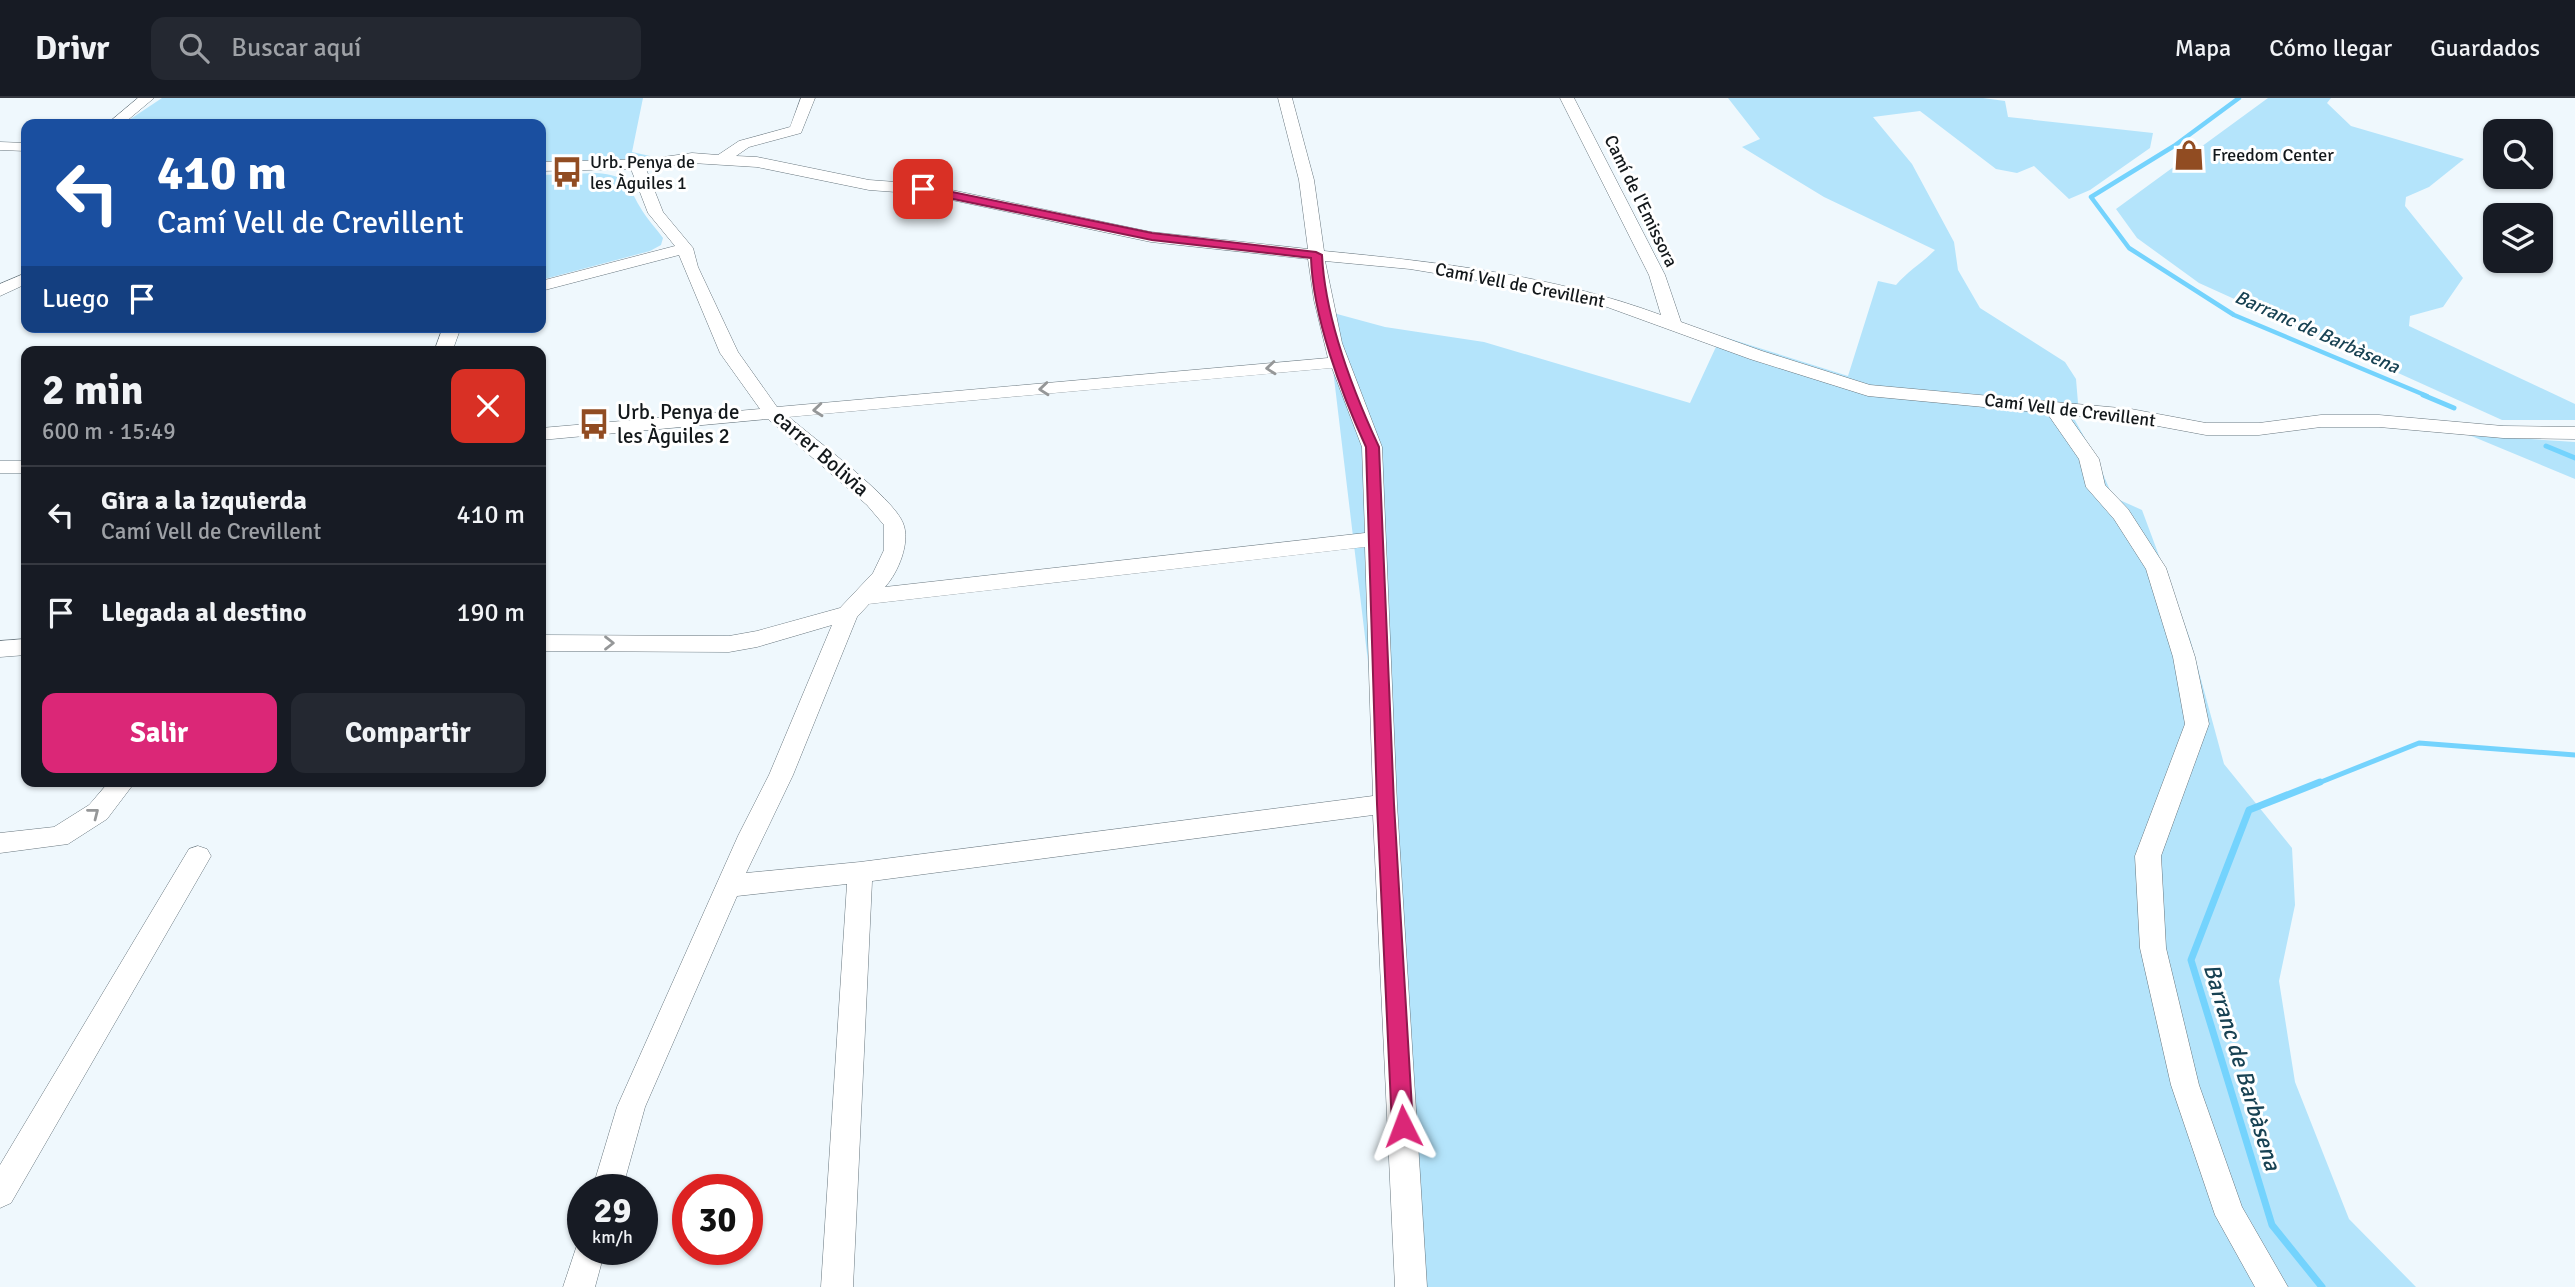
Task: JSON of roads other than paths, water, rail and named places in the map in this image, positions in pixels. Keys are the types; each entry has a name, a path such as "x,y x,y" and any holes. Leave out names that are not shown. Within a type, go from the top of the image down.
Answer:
{"street":[{"path":"120,119 147,98"},
{"path":"722,159 744,144 796,130 808,98"},
{"path":"1285,98 1300,144 1315,230 1317,276 1351,400 1372,447 1385,804 1411,1287"},
{"name":"Camí de l'Emissora","path":"1567,98 1657,275 1673,324"},
{"path":"0,146 21,146"},
{"name":"Camí Vell de Crevillent","path":"640,172 692,158 757,162 869,185 923,189 1152,237 1410,264 1556,288 1613,303 1756,355 1868,390 2131,415 2206,429 2259,429 2321,421 2379,421 2504,432 2575,433"},
{"path":"546,166 602,166 640,172"},
{"name":"carrer Bolivia","path":"612,1174 631,1107 728,886 856,605 883,577 894,550 894,524 874,500 773,414 729,353 690,267 685,248 656,213 640,172"},
{"path":"546,285 685,248"},
{"path":"0,292 21,281"},
{"path":"546,434 1339,362"},
{"path":"709,418 731,408 744,396 749,382"},
{"path":"2052,406 2089,458 2096,487 2121,514 2157,568 2184,657 2197,724 2148,856 2153,948 2185,1085 2230,1215 2272,1287"},
{"path":"0,467 21,467"},
{"path":"546,643 729,644 757,639 856,605 1376,539"},
{"path":"0,649 21,647"},
{"path":"0,843 58,837 98,812 119,787"},
{"path":"728,886 860,872 1385,804"},
{"path":"0,1192 198,856"},
{"path":"837,1287 860,872"},
{"path":"579,1287 586,1265"}],"waterway":[{"name":"Barranc de Barbàsena","path":"2239,98 2174,146 2091,197 2129,248 2234,315 2427,396"},
{"name":"Barranc de Barbàsena","path":"2423,395 2454,408"},
{"name":"Barranc de Barbàsena","path":"2546,446 2575,458"},
{"name":"Barranc de Barbàsena","path":"2316,784 2419,743 2575,755"},
{"name":"Barranc de Barbàsena","path":"2320,782 2249,810 2191,960 2272,1225 2322,1287"}],"place":[{"name":"Freedom Center","path":"2189,155"},
{"name":"Urb. Penya de les Àguiles 1","path":"567,172"},
{"name":"Urb. Penya de les Àguiles 2","path":"594,424"}]}
